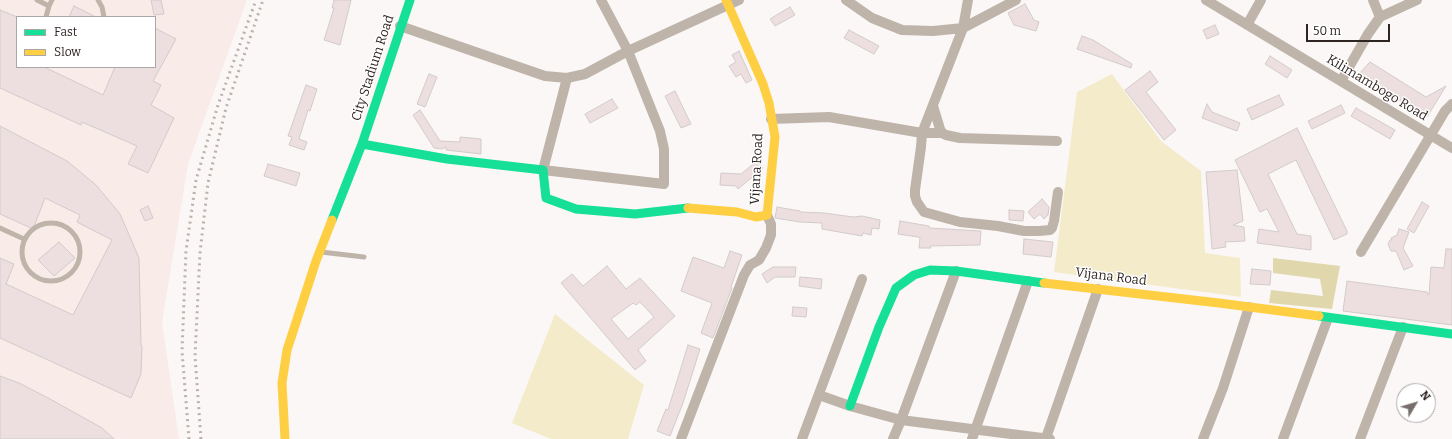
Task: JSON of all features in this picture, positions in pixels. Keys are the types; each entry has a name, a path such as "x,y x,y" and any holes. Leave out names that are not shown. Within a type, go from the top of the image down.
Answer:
{"street":[{"name":"City Stadium Road","path":"285,439 282,397 284,364 296,320 320,252 362,144 400,26 410,0"},
{"path":"362,144 447,159 664,184 664,149 660,131 628,52 601,0"},
{"path":"400,26 545,76 567,78 585,74 727,3 740,0"},
{"path":"846,0 872,18 902,30 933,31 963,28 1016,0"},
{"path":"968,0 963,28 922,133 915,196 917,202 924,212 960,222 998,226 1024,231 1050,230 1054,221 1058,192"},
{"name":"Kilimambogo Road","path":"1206,0 1452,148"},
{"path":"1247,25 1260,0"},
{"path":"1373,0 1380,16"},
{"path":"1341,81 1380,16 1417,0"},
{"name":"Vijana Road","path":"543,170 546,198 576,209 635,214 680,208 696,208 738,212 756,217 767,215 774,137 769,103 763,84 727,3"},
{"path":"543,170 567,78"},
{"path":"1361,252 1445,111 1452,104"},
{"path":"933,106 942,133"},
{"path":"771,119 828,117 922,133 942,133 960,138 1057,141"},
{"path":"681,439 744,275 750,265 759,260 771,235 767,215"},
{"name":"Vijana Road","path":"850,406 878,327 896,288 914,275 930,270 956,271 1028,281 1098,288 1452,334"},
{"path":"892,439 901,420 956,271"},
{"path":"802,439 862,279"},
{"path":"974,435 1028,281"},
{"path":"818,395 850,406 901,420 974,435 1045,439 1098,288"},
{"path":"1203,439 1223,388 1249,307"},
{"path":"1283,439 1328,318"},
{"path":"1360,439 1403,327"}],"lane":[{"path":"37,0 49,6"},
{"path":"46,16 52,0"},
{"path":"98,0 102,7 104,16"},
{"path":"47,223 56,223 65,226 75,236 80,249 80,259 76,268 70,275 61,280 51,282 37,278 26,268 22,259 24,239 30,231 47,223"},
{"path":"0,228 24,239"},
{"path":"320,252 364,257"}],"shaded area":[{"path":"0,0 247,0 188,164 162,322 179,439 0,439"},
{"path":"1112,74 1161,141 1201,171 1205,253 1240,258 1241,297 1054,272 1077,92"},
{"path":"1273,258 1340,266 1332,309 1269,303 1271,290 1323,296 1320,279 1273,273"},
{"path":"555,314 644,385 628,439 551,439 512,423"}],"building":[{"path":"151,0 161,0 164,14 154,15"},
{"path":"334,0 351,0 340,45 324,40 334,8 332,8"},
{"path":"1025,4 1034,20 1039,22 1036,31 1014,25 1008,13"},
{"path":"74,6 94,16 69,16"},
{"path":"790,7 795,15 775,26 770,19"},
{"path":"0,10 16,17 16,68 46,68 103,95 115,68 156,68 156,29 176,39 153,81 161,85 151,105 174,118 148,173 128,164 137,146 82,122 81,125 0,88"},
{"path":"1215,25 1219,34 1207,39 1203,30"},
{"path":"849,30 879,46 874,54 844,38"},
{"path":"1082,36 1093,40 1132,64 1131,68 1077,49"},
{"path":"739,51 752,80 746,83 741,74 736,77 729,66 736,62 732,55"},
{"path":"1270,56 1292,70 1287,78 1265,64"},
{"path":"1370,62 1426,97 1446,86 1427,117 1358,75"},
{"path":"1150,71 1158,82 1146,92 1176,130 1164,140 1125,90"},
{"path":"429,74 437,77 425,107 417,104"},
{"path":"306,85 317,89 310,111 308,110 299,139 307,142 304,150 289,145 292,137 288,136"},
{"path":"675,91 691,124 681,128 665,96"},
{"path":"1279,95 1284,105 1252,120 1247,109"},
{"path":"612,99 618,108 590,123 585,114"},
{"path":"1207,104 1212,112 1240,123 1237,131 1202,118"},
{"path":"1341,105 1345,113 1312,129 1308,121"},
{"path":"1356,108 1395,130 1390,139 1351,116"},
{"path":"420,110 440,141 460,142 460,137 481,139 481,154 446,150 446,147 442,149 434,148 413,115"},
{"path":"0,126 67,161 96,185 120,214 139,258 142,346 141,374 131,398 0,338 0,258 14,264 6,284 73,315 112,240 77,222 80,215 45,198 33,229 0,214"},
{"path":"1297,128 1347,231 1347,234 1334,240 1296,160 1268,174 1297,234 1311,236 1311,250 1257,243 1259,229 1279,232 1267,209 1260,212 1235,160"},
{"path":"757,161 763,168 738,189 736,186 720,185 721,173 741,174"},
{"path":"268,164 300,173 296,186 264,176"},
{"path":"1237,170 1243,221 1233,225 1244,227 1245,241 1225,242 1226,247 1212,249 1206,172"},
{"path":"1042,199 1049,207 1048,215 1044,219 1040,214 1034,219 1028,212"},
{"path":"1422,202 1429,206 1414,233 1407,229"},
{"path":"148,206 153,218 145,221 140,210"},
{"path":"777,207 800,212 824,213 853,217 862,216 880,220 879,229 872,228 871,235 863,233 862,236 822,229 822,223 800,222 775,218"},
{"path":"1009,210 1024,211 1023,221 1009,220"},
{"path":"900,221 929,226 929,228 981,231 980,245 930,246 931,248 919,248 920,238 898,234"},
{"path":"1399,229 1409,232 1403,248 1413,266 1404,270 1396,251 1391,251 1388,244 1390,240 1392,240 1391,238 1397,235"},
{"path":"1024,239 1053,242 1051,257 1023,254"},
{"path":"59,242 75,258 54,276 38,260"},
{"path":"1446,249 1452,249 1452,325 1343,311 1347,281 1427,292 1429,295 1431,267 1444,268"},
{"path":"730,251 742,255 731,287 732,288 713,338 701,333 712,303 681,291 693,257 724,268"},
{"path":"607,266 626,289 640,278 675,316 638,350 646,361 635,370 561,283 572,274 583,286","holes":["640,302 654,317 628,339 611,319 633,303 636,305"]},
{"path":"773,267 796,267 795,277 775,277 767,283 762,274"},
{"path":"1252,269 1271,271 1270,285 1250,284"},
{"path":"800,277 822,279 821,289 799,286"},
{"path":"793,307 807,308 806,317 792,316"},
{"path":"688,345 700,349 683,403 670,436 657,431 666,409 668,410"},
{"path":"0,376 19,383 50,399 102,428 114,439 0,439"}],"railway":[{"path":"189,439 182,351 186,251 196,180 218,105 256,0"},
{"path":"201,439 195,356 200,253 208,183 226,108 263,0"}],"traffic: fast":[{"path":"332,220 362,144 410,0"},
{"path":"362,144 447,159 543,170 546,198 576,209 635,214 688,208"},
{"path":"850,406 879,327 896,288 914,275 930,270 956,271 1044,283"},
{"path":"1319,316 1452,334"}],"traffic: slow":[{"path":"688,208 737,212 756,217 767,215 775,137 769,103 763,84 726,0"},
{"path":"285,439 282,383 287,350 316,261 332,220"},
{"path":"1044,283 1319,316"}]}
